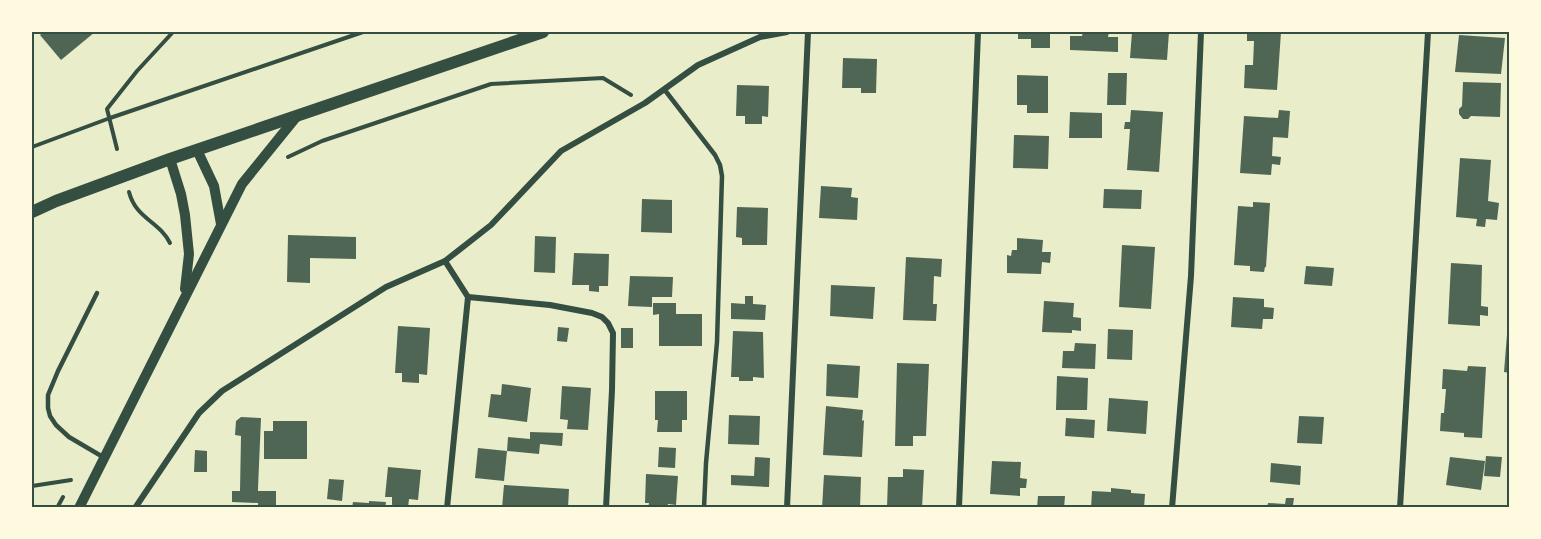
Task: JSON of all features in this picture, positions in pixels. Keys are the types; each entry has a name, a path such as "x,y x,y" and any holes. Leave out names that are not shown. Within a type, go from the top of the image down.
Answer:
{"main road":[{"path":"32,212 170,159 543,32"}],"street":[{"path":"135,507 199,413 222,391 386,287 445,261 491,225 561,151 645,103 698,65 760,37 787,32"},
{"path":"787,507 808,32"},
{"path":"959,507 978,32"},
{"path":"1172,507 1191,276 1201,32"},
{"path":"1400,507 1428,32"},
{"path":"79,507 242,184 297,116"},
{"path":"197,150 214,186 221,224"},
{"path":"170,159 181,194 189,254 184,299"},
{"path":"445,261 468,297 447,507"},
{"path":"468,297 550,305 592,313 602,317 608,323 613,333 606,507"}],"lane":[{"path":"664,89 715,155 722,176 717,342 704,507"},
{"path":"97,294 58,371 48,395 48,408 56,425 69,437 104,457"}],"path":[{"path":"117,149 107,109 137,71 173,32"},
{"path":"32,147 363,32"},
{"path":"322,141 491,84 603,78 645,103"},
{"path":"131,202 145,218 165,234 174,251"},
{"path":"32,486 71,480 57,507"}],"building":[{"path":"44,32 95,32 61,60 40,35"},
{"path":"1018,32 1050,32 1050,48 1031,48 1031,39 1018,39"},
{"path":"1083,32 1109,32 1108,37 1118,37 1118,52 1070,50 1070,36 1082,36"},
{"path":"1132,32 1169,32 1167,60 1130,58"},
{"path":"1247,32 1281,32 1277,90 1244,88 1245,65 1253,65 1254,41 1247,41"},
{"path":"1459,35 1505,38 1501,74 1455,72"},
{"path":"843,58 877,59 876,93 861,93 861,88 842,88"},
{"path":"1108,73 1127,73 1126,105 1107,105"},
{"path":"1017,75 1048,76 1048,113 1027,113 1027,105 1017,105"},
{"path":"1463,82 1501,83 1500,117 1471,116 1463,119 1459,114 1459,109 1462,106"},
{"path":"737,85 769,86 768,117 762,116 762,124 745,124 745,116 736,116"},
{"path":"1131,110 1163,112 1159,172 1127,170 1130,129 1124,129 1125,122 1130,122"},
{"path":"1279,110 1290,111 1288,138 1273,137 1272,156 1281,157 1280,165 1272,164 1271,175 1240,173 1244,116 1278,118"},
{"path":"1070,112 1102,113 1102,138 1069,138"},
{"path":"1014,135 1049,136 1048,169 1013,168"},
{"path":"1460,158 1491,160 1488,201 1499,203 1497,220 1486,219 1485,227 1476,226 1477,219 1456,217"},
{"path":"821,186 852,188 851,197 858,198 857,220 819,218"},
{"path":"1104,189 1142,190 1141,209 1103,208"},
{"path":"642,199 672,200 672,233 641,232"},
{"path":"1253,202 1270,203 1264,272 1250,271 1250,266 1234,265 1238,206 1253,207"},
{"path":"737,207 768,208 767,245 742,245 742,238 736,237"},
{"path":"288,235 356,237 356,259 310,258 310,283 287,282"},
{"path":"535,236 556,237 555,273 534,272"},
{"path":"1017,238 1043,240 1042,252 1051,252 1050,263 1042,262 1041,274 1007,273 1007,255 1011,256 1012,250 1017,250"},
{"path":"1122,245 1155,247 1151,309 1119,307"},
{"path":"574,253 609,254 608,286 599,286 599,292 589,291 589,285 572,285"},
{"path":"906,257 942,259 941,277 934,276 933,304 937,304 936,321 903,320"},
{"path":"1451,263 1482,265 1481,306 1488,307 1488,316 1480,315 1480,326 1448,324"},
{"path":"1306,266 1334,268 1332,286 1304,284"},
{"path":"630,276 673,277 672,297 652,297 652,307 628,306"},
{"path":"831,285 875,287 873,319 830,316"},
{"path":"745,296 753,296 753,304 766,305 765,320 731,319 731,303 745,304"},
{"path":"1233,297 1264,299 1264,307 1274,308 1273,319 1263,319 1262,329 1231,327"},
{"path":"1044,301 1074,303 1073,317 1081,318 1081,331 1042,332"},
{"path":"653,303 676,303 676,314 702,314 702,346 659,346 659,314 653,315"},
{"path":"1508,322 1510,322 1510,373 1504,372"},
{"path":"398,326 430,328 427,375 419,374 419,383 402,382 402,373 395,373"},
{"path":"558,327 569,328 567,342 557,341"},
{"path":"621,328 633,328 633,348 621,348"},
{"path":"1108,329 1133,330 1132,360 1107,359"},
{"path":"733,331 763,332 764,378 753,377 753,381 739,381 739,377 731,377"},
{"path":"1075,343 1096,344 1095,369 1062,368 1063,351 1074,351"},
{"path":"897,363 929,364 926,436 913,436 913,446 895,446"},
{"path":"827,364 860,366 858,398 826,396"},
{"path":"1468,366 1486,367 1482,438 1464,437 1464,433 1440,431 1446,389 1442,389 1443,369 1467,371"},
{"path":"1057,376 1088,378 1087,410 1056,410"},
{"path":"502,384 531,388 527,422 488,417 491,394 501,395"},
{"path":"562,386 591,388 588,430 567,429 568,420 560,419"},
{"path":"655,391 687,391 687,420 682,420 682,432 657,432"},
{"path":"1109,398 1148,401 1146,434 1107,431"},
{"path":"826,406 863,410 862,457 823,455"},
{"path":"729,415 760,416 759,445 728,444"},
{"path":"1299,416 1324,417 1322,444 1297,443"},
{"path":"241,417 261,418 258,491 276,491 276,508 258,508 258,503 232,502 232,491 240,491 241,436 235,435 236,421"},
{"path":"1066,418 1095,420 1094,438 1065,436"},
{"path":"273,421 307,421 307,459 264,459 264,431 273,431"},
{"path":"530,432 563,433 562,446 540,444 539,454 507,451 508,437 530,439"},
{"path":"659,447 676,448 675,468 658,467"},
{"path":"478,448 507,451 504,481 475,478"},
{"path":"195,450 207,451 207,472 194,472"},
{"path":"1486,456 1502,457 1500,477 1484,476"},
{"path":"755,457 770,458 769,487 731,485 731,475 754,476"},
{"path":"1450,457 1485,461 1481,490 1446,485"},
{"path":"992,461 1021,462 1020,478 1027,479 1026,488 1020,488 1020,496 990,494"},
{"path":"1271,463 1301,466 1300,485 1270,482"},
{"path":"388,467 421,470 418,500 409,499 408,508 393,508 392,497 385,497"},
{"path":"903,469 924,470 922,508 887,508 888,477 903,477"},
{"path":"646,474 678,476 676,505 668,504 667,508 648,508 649,503 645,503"},
{"path":"824,475 861,477 860,508 822,508"},
{"path":"329,479 344,480 342,501 327,499"},
{"path":"504,485 569,489 568,508 502,508"},
{"path":"1111,488 1145,494 1144,508 1091,508 1092,491 1111,492"},
{"path":"1038,496 1065,496 1064,508 1037,508"},
{"path":"1286,498 1294,498 1293,505 1308,506 1308,508 1267,508 1268,503 1285,504"},
{"path":"369,501 386,502 385,508 352,508 353,502 369,503"}]}
